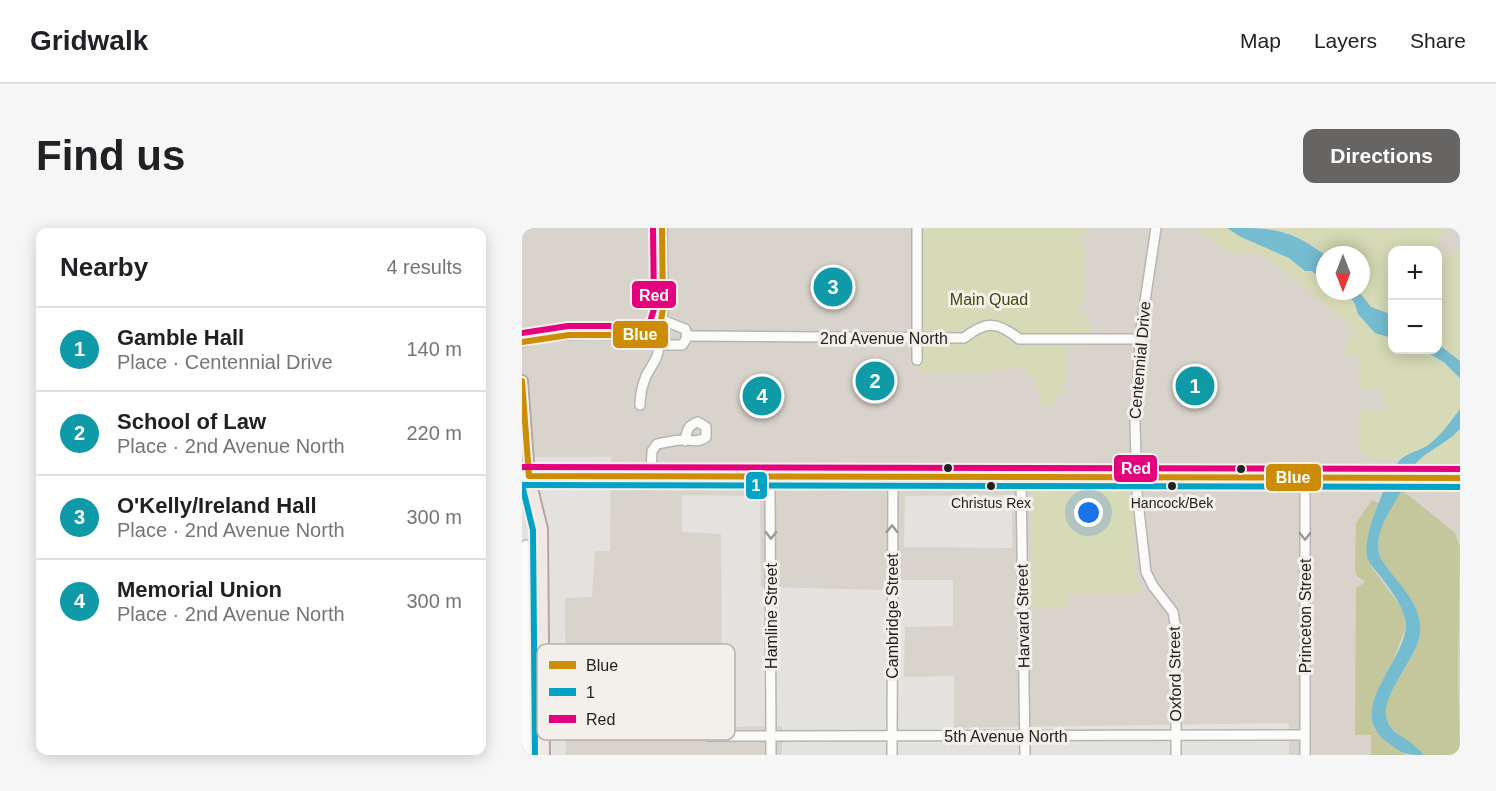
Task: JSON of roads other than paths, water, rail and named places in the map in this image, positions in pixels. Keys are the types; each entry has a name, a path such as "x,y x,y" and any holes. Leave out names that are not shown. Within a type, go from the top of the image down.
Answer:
{"main road":[{"path":"522,381 525,476 542,529 543,644"},
{"path":"543,740 544,755"}],"street":[{"path":"522,342 539,337 581,334 646,334 657,328 662,320 663,309 662,228"},
{"path":"917,228 917,360"},
{"name":"Centennial Drive","path":"1137,493 1135,423 1140,339 1156,228"},
{"path":"646,334 651,343 682,345 687,337 685,329 662,320"},
{"name":"2nd Avenue North","path":"691,336 964,338 976,329 991,324 1007,329 1020,339 1140,339"},
{"path":"640,405 640,392 657,357 659,345"},
{"path":"651,477 652,451 657,444 685,441"},
{"path":"525,476 1460,478"},
{"name":"Hamline Street","path":"770,477 771,755"},
{"name":"Cambridge Street","path":"892,477 892,755"},
{"name":"Harvard Street","path":"1022,477 1025,755"},
{"name":"Princeton Street","path":"1305,477 1305,755"},
{"name":"Oxford Street","path":"1137,493 1146,572 1153,586 1173,612 1176,630 1176,755"},
{"path":"526,545 524,610 526,755"},
{"name":"5th Avenue North","path":"735,736 1304,735"}],"water":[{"path":"1227,228 1268,229 1301,239 1316,249 1316,274 1312,271 1305,271 1289,258 1241,237"},
{"path":"1352,300 1365,300 1371,307 1388,313 1388,337 1375,333 1358,314"},
{"path":"1442,347 1460,361 1460,376 1447,364 1430,354 1442,354"},
{"path":"1460,409 1460,429 1414,466 1381,528 1379,537 1379,554 1411,598 1420,625 1417,644 1386,707 1387,719 1392,729 1424,755 1408,754 1387,742 1376,730 1372,716 1374,701 1403,641 1406,627 1396,598 1368,560 1367,541 1372,519 1399,461 1432,442"}],"waterway":[{"path":"1447,364 1460,377"}],"place":[{"name":"O'Kelly/Ireland Hall","path":"833,287"},
{"name":"School of Law","path":"875,381"},
{"name":"Gamble Hall","path":"1195,386"},
{"name":"Memorial Union","path":"762,396"},
{"name":"Christus Rex","path":"991,486"},
{"name":"Hancock/Bek","path":"1172,486"}],"park label":[{"name":"Main Quad","path":"989,299"}]}
